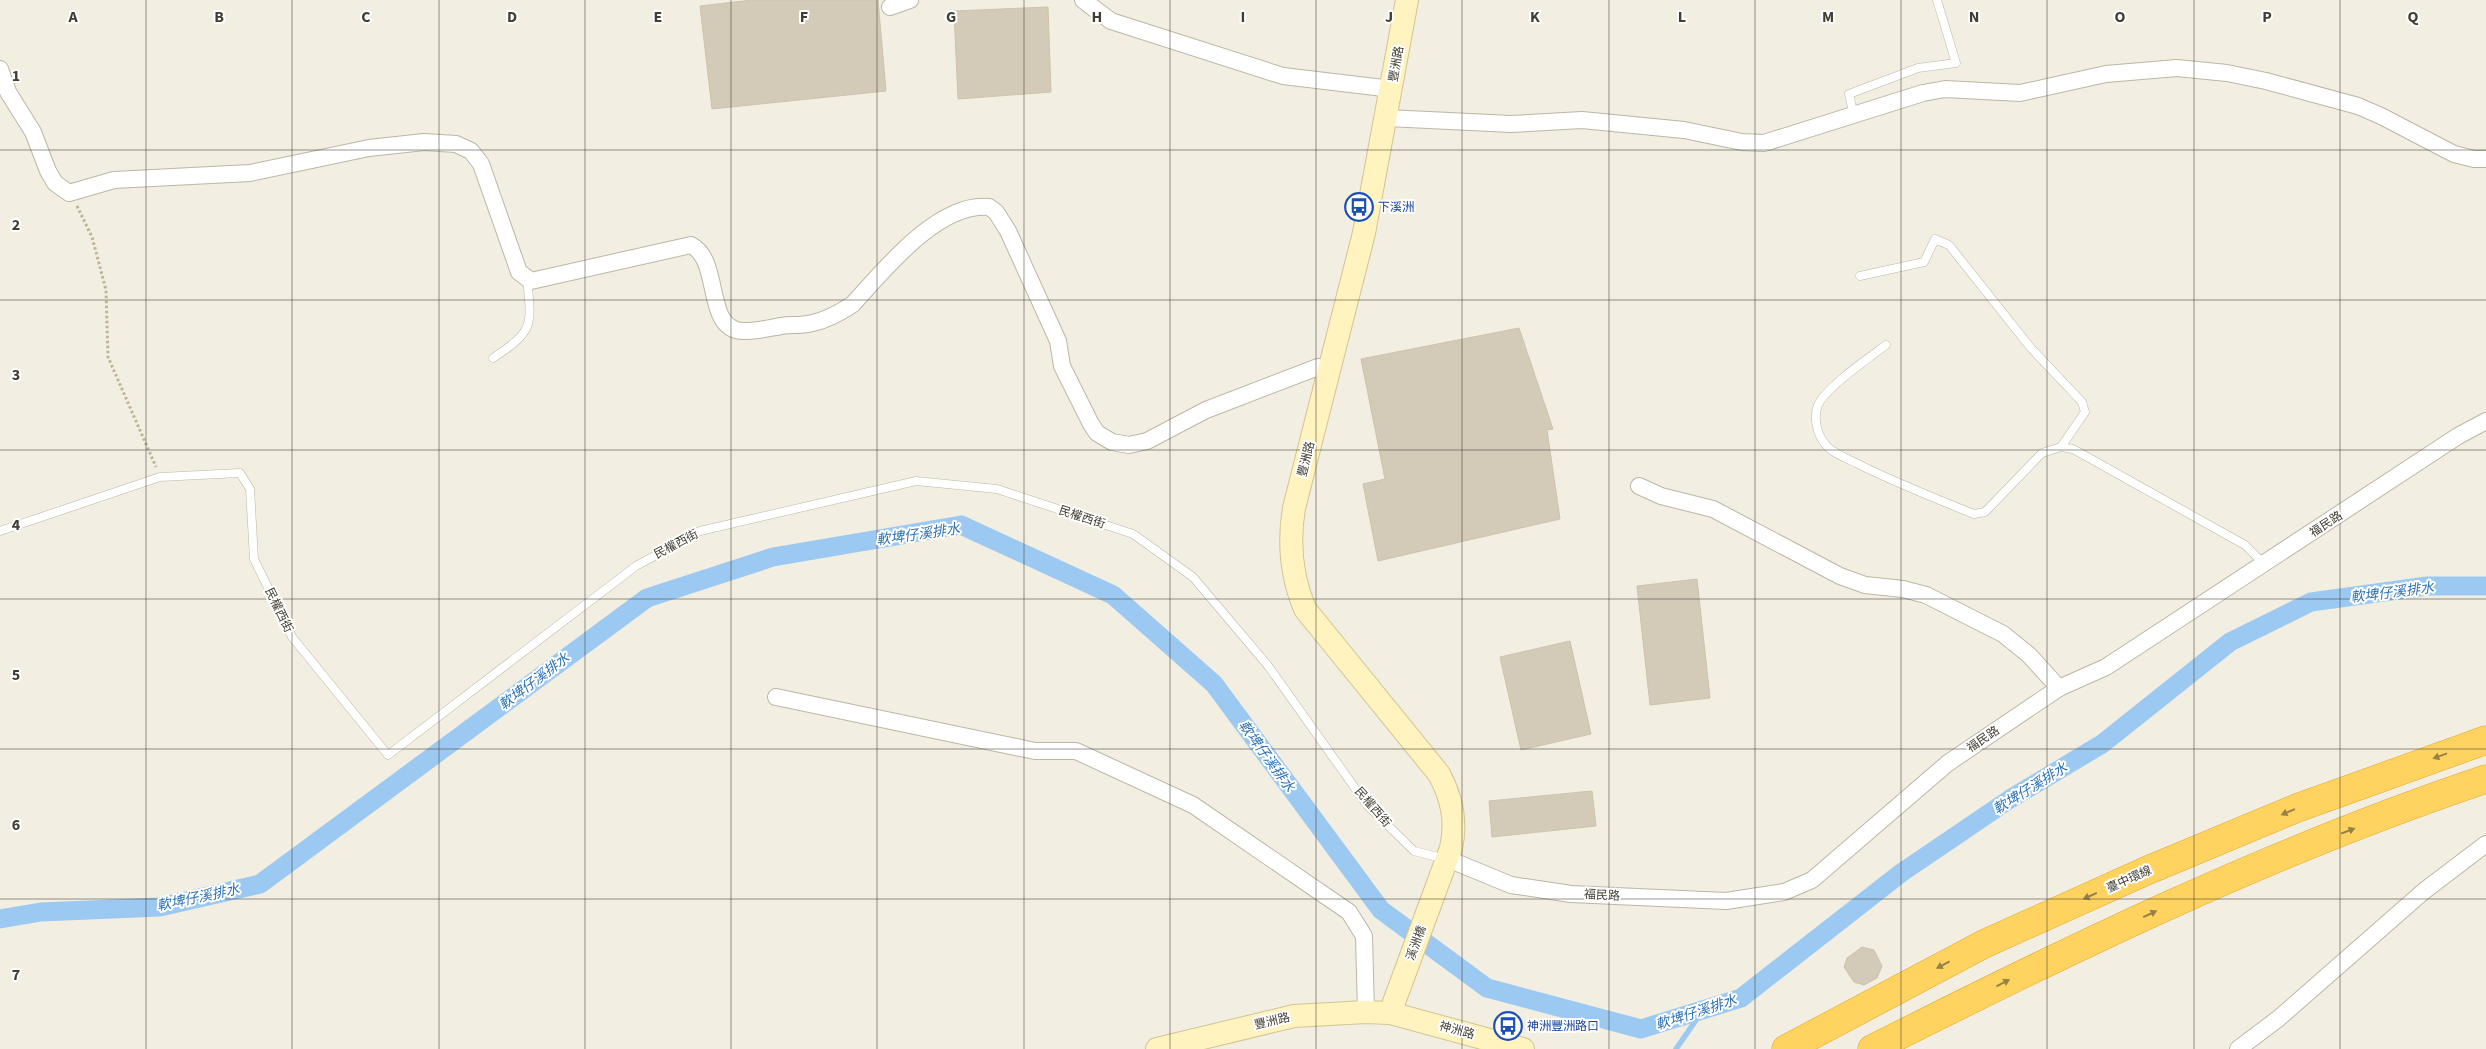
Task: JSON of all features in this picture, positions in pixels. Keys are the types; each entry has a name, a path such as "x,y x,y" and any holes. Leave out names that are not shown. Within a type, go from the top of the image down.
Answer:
{"highway":[{"name":"臺中環線","path":"1786,1049 1984,944 2146,871 2297,808 2486,740"},
{"path":"1872,1049 2032,968 2158,910 2301,849 2486,779"},
{"path":"1884,1049 1928,1021"}],"street":[{"path":"890,7 910,0"},
{"path":"1083,0 1111,21 1283,76 1392,89"},
{"name":"豐洲路","path":"1407,0 1387,118 1364,233 1290,528 1290,547 1295,581 1305,609 1439,774 1451,798 1454,836 1445,866"},
{"path":"1387,118 1511,124 1582,120 1684,130 1753,143 1773,141 1923,93 1945,90 2020,93 2106,74 2177,68 2246,76 2358,106 2382,116 2454,154 2474,159 2486,159"},
{"path":"0,69 8,92 33,132 48,171 55,183 68,194 114,180 250,174 369,148 424,142 456,144 471,151 481,164 519,272 527,279 531,280 691,245 704,256 718,310 728,326 741,332 784,325 810,324 853,304 898,253 936,224 963,211 984,206 996,212 1008,231 1058,341 1062,366 1091,424 1097,433 1112,442 1129,445 1147,441 1206,410 1318,367 1329,370"},
{"name":"福民路","path":"1445,866 1511,885 1571,894 1726,901 1784,892 1812,880 1948,763 2059,688 2106,667 2458,436 2486,421"},
{"path":"1639,486 1661,496 1713,510 1840,576 1865,585 1903,589 1926,595 2003,634 2029,655 2059,688"},
{"path":"776,697 1035,751 1076,751 1193,805 1353,916 1364,936 1366,1012"},
{"path":"2238,1049 2280,1018 2424,890 2486,844"},
{"name":"溪洲橋","path":"1390,1013 1445,866"},
{"name":"豐洲路","path":"1157,1049 1294,1016 1366,1012 1390,1013"},
{"name":"神洲路","path":"1390,1013 1523,1049"}],"lane":[{"path":"1854,116 1849,94 1918,68 1956,63 1937,0"},
{"path":"1860,276 1924,262 1935,239 1948,245 2030,347 2082,402 2085,412 2061,447"},
{"path":"493,358 519,341 531,317 527,279"},
{"path":"1886,345 1829,390 1818,405 1816,414 1818,430 1825,444 1837,453 1900,485 1974,514 1985,512 2042,453 2061,447 2073,449 2246,544 2263,563"},
{"name":"民權西街","path":"0,531 160,477 240,474 250,489 254,559 292,637 388,756 636,566 700,531 916,481 997,489 1133,534 1193,578 1269,667 1368,805 1414,851 1445,866"}],"path":[{"path":"68,194 87,224 97,250 106,290 108,357 160,477"}],"building":[{"path":"752,0 878,0 886,91 712,109 700,6"},
{"path":"1048,7 1051,92 958,99 954,11"},
{"path":"1519,328 1553,429 1547,430 1560,519 1378,561 1363,484 1385,479 1361,359"},
{"path":"1697,579 1710,698 1650,705 1637,586"},
{"path":"1570,641 1591,734 1521,750 1500,657"},
{"path":"1592,791 1596,826 1492,837 1489,801"},
{"path":"1862,947 1874,950 1882,966 1877,978 1864,985 1854,982 1844,967 1847,958"}],"waterway":[{"name":"軟埤仔溪排水","path":"0,919 41,912 160,907 260,884 647,598 773,557 961,525 1113,595 1214,684 1381,910 1487,988 1641,1029 1741,998 1901,873 2010,799 2102,744 2230,642 2311,602 2427,586 2486,586"},
{"path":"1676,1049 1703,1010"}],"place":[{"name":"下溪洲","path":"1359,207"},
{"name":"神洲豐洲路口","path":"1508,1026"}]}
